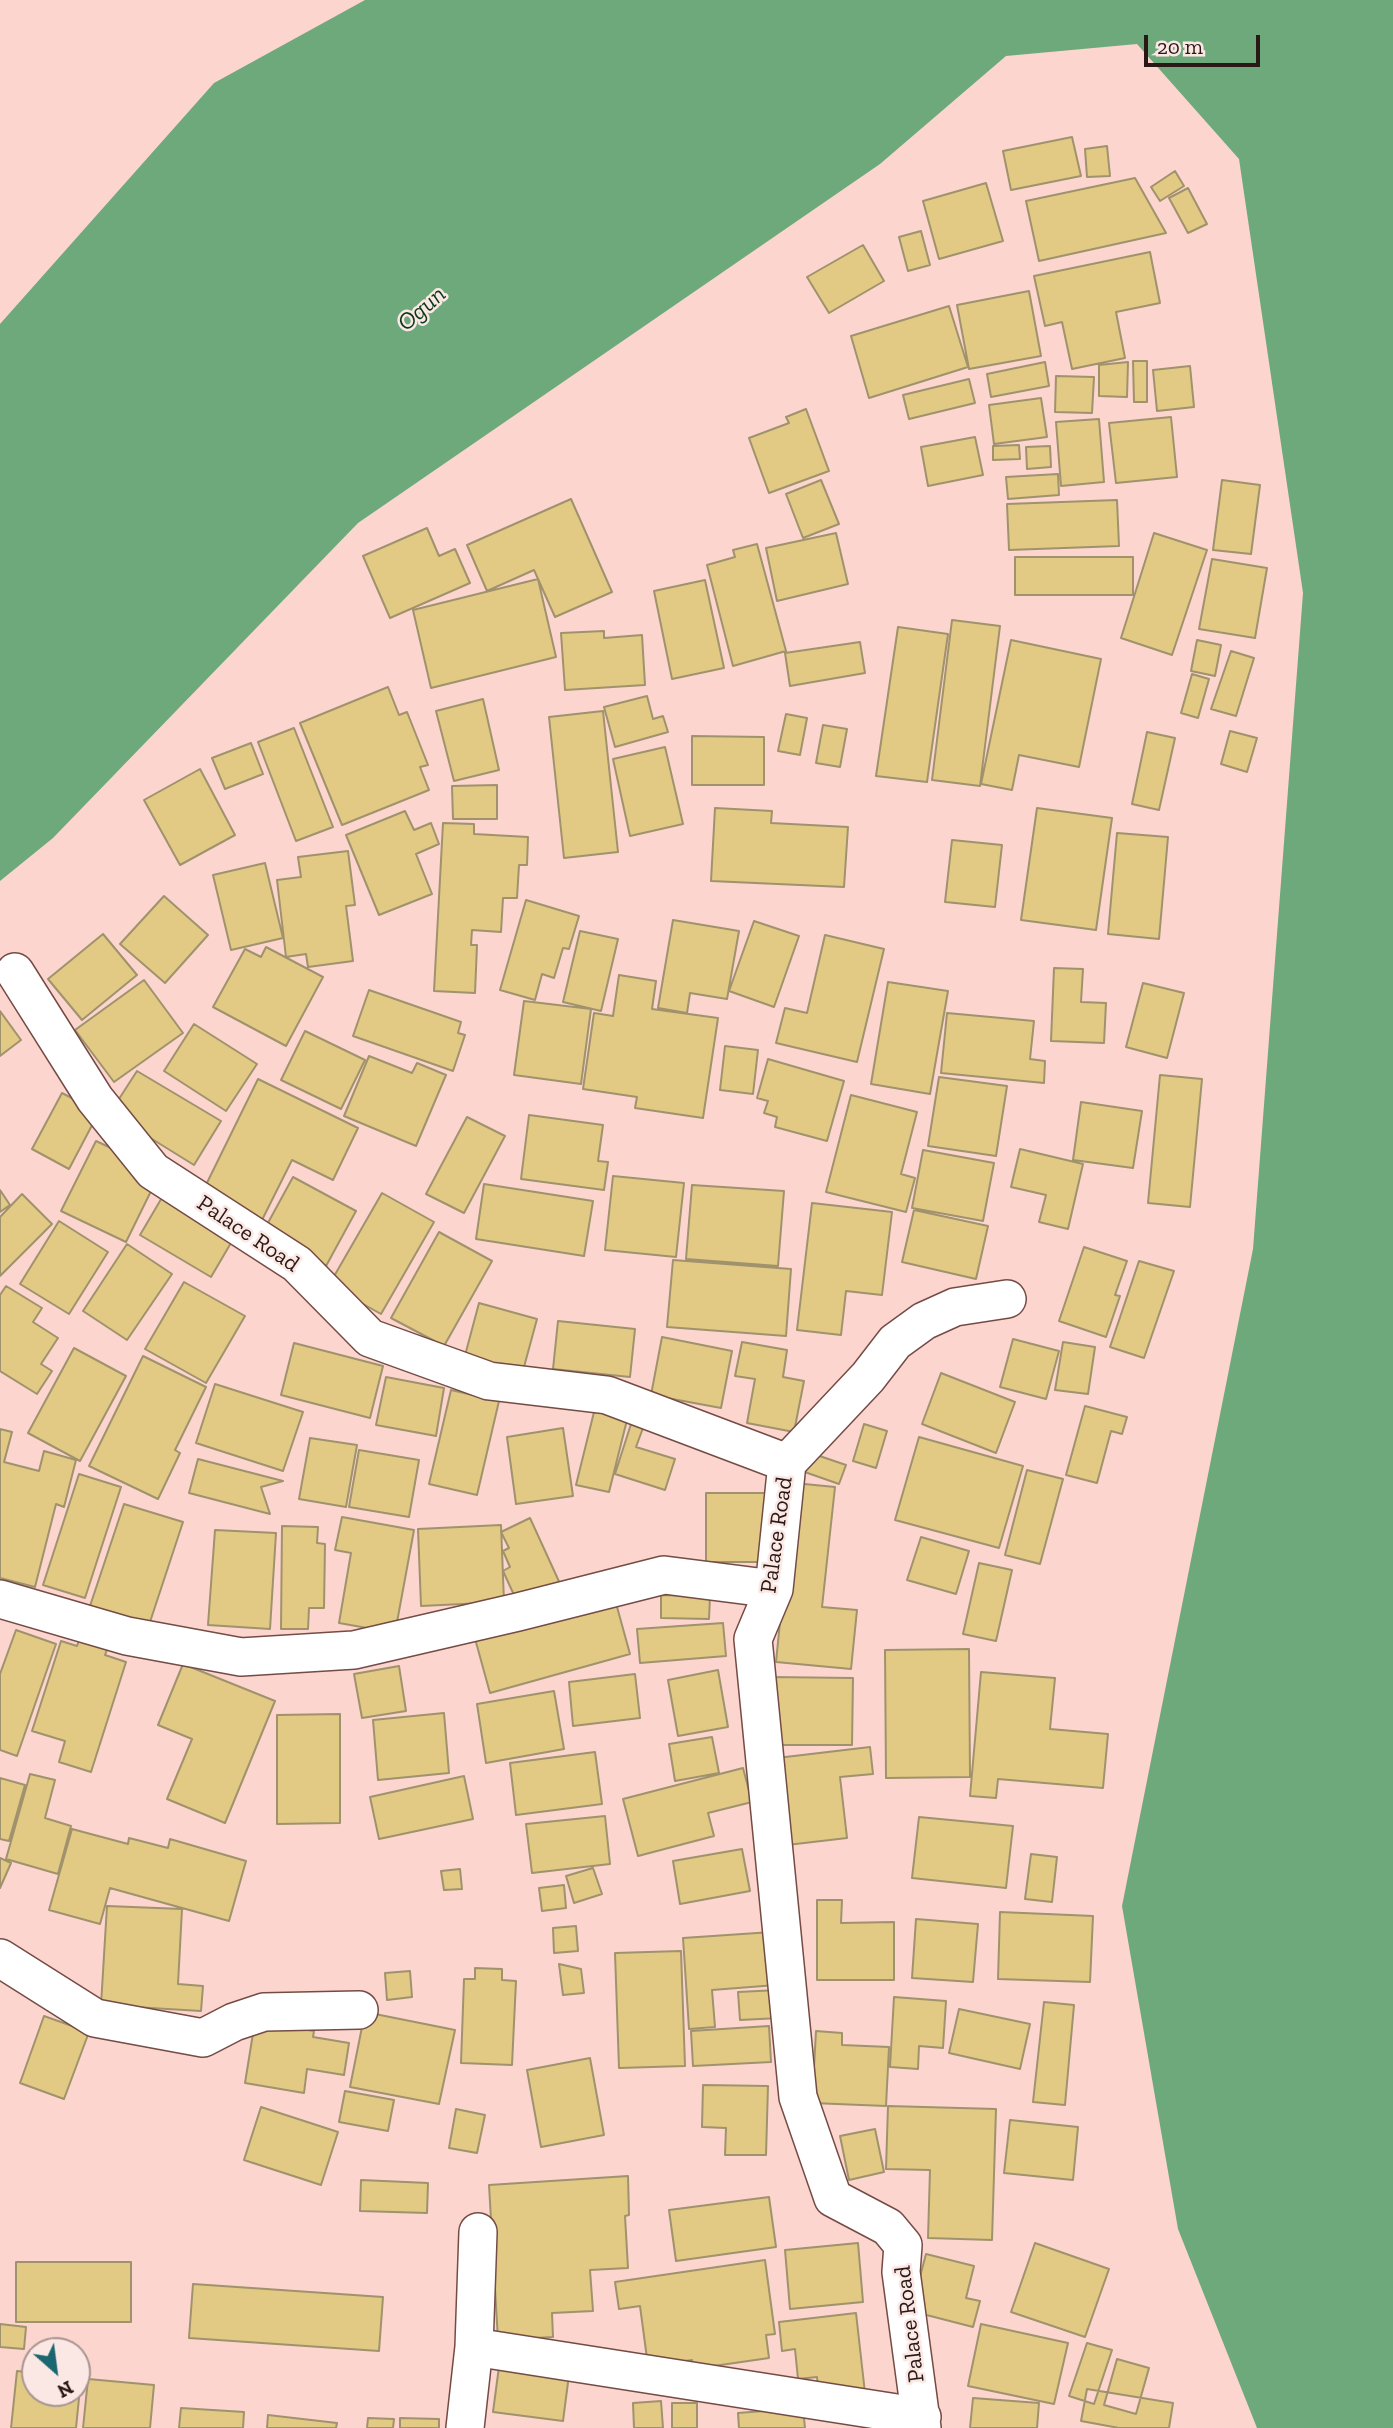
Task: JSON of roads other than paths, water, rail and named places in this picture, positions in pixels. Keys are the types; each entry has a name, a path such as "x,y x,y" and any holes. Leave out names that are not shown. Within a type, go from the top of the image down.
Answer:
{"street":[{"name":"Palace Road","path":"15,972 95,1100 153,1171 297,1264 370,1338 489,1381 607,1395 787,1463 774,1589 753,1639 797,2098 833,2198 888,2227 903,2245 901,2272 922,2422"},
{"path":"787,1463 868,1377 895,1342 924,1321 955,1307 1007,1299"},
{"path":"0,1599 127,1636 241,1657 354,1650 664,1575 774,1589"},
{"path":"0,1958 95,2018 203,2038 234,2022 264,2012 359,2010"},
{"path":"465,2428 474,2347 478,2232"},
{"path":"474,2347 922,2422"}],"water":[{"name":"Ogun","path":"365,0 1393,0 1393,2428 1257,2428 1178,2229 1122,1906 1253,1249 1303,593 1239,159 1137,44 1006,56 880,164 358,523 53,838 0,881 0,324 214,83"}]}
